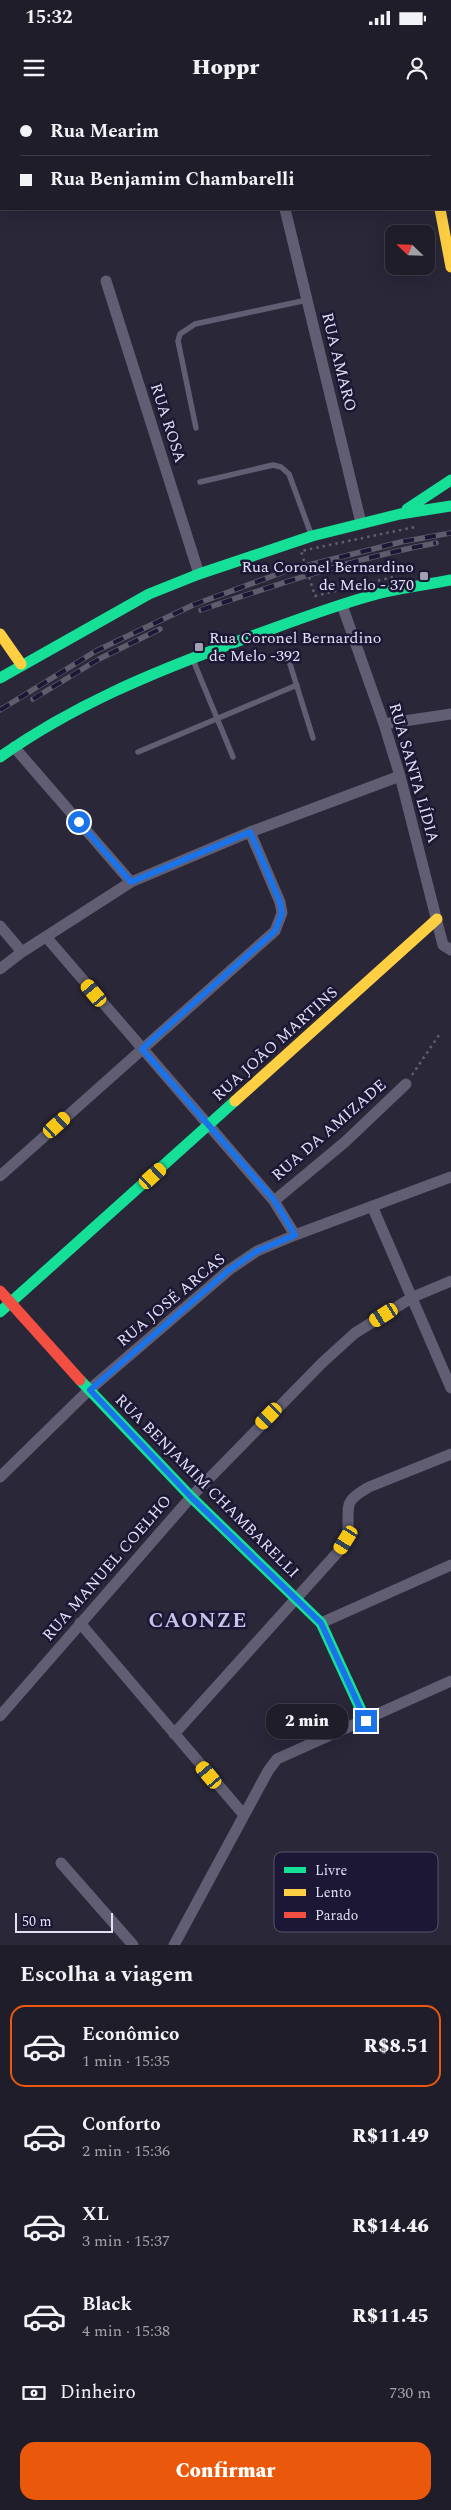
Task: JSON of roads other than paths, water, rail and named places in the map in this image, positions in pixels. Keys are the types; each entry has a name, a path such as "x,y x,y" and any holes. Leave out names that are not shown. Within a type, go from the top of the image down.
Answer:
{"street":[{"name":"RUA AMARO","path":"285,210 361,524"},
{"path":"440,210 449,247 451,267"},
{"name":"RUA ROSA","path":"106,281 199,574"},
{"path":"400,514 451,480"},
{"path":"0,678 21,664 148,594 199,574 312,536 400,514 451,506"},
{"path":"0,757 14,747 122,686 192,658 342,605 395,590 451,580"},
{"name":"RUA SANTA LÍDIA","path":"342,605 384,724 400,776 443,945 450,950"},
{"path":"0,634 21,664"},
{"path":"384,724 451,714"},
{"path":"14,747 131,882"},
{"path":"0,969 22,952 47,938 131,882 250,832 400,776"},
{"path":"0,1176 267,939 280,924 282,913 280,902 250,832"},
{"name":"RUA JOÃO MARTINS","path":"0,1312 437,919"},
{"path":"0,926 22,952"},
{"path":"47,938 274,1200 295,1235"},
{"name":"RUA DA AMIZADE","path":"274,1200 344,1142 406,1084"},
{"name":"RUA JOSÉ ARCAS","path":"0,1477 90,1390 229,1270 257,1251 451,1177"},
{"path":"372,1206 451,1388"},
{"name":"RUA MANUEL COELHO","path":"0,1716 191,1497 322,1363 356,1333 413,1297 451,1280"},
{"name":"RUA BENJAMIM CHAMBARELLI","path":"0,1291 191,1497 321,1623 366,1721"},
{"path":"174,1734 338,1552 346,1540 348,1530 346,1512 350,1501 356,1494 451,1454"},
{"path":"321,1623 451,1565"},
{"path":"80,1623 244,1816"},
{"path":"174,1945 268,1771 277,1759 366,1721 451,1681"},
{"path":"61,1863 133,1945"}],"lane":[{"path":"196,428 178,341 180,334 195,324 307,300"},
{"path":"200,482 273,465 281,468 289,474 312,536"},
{"path":"192,658 233,757"},
{"path":"290,664 313,738"},
{"path":"138,752 297,685"}],"railway":[{"path":"0,710 96,651 193,605 289,570 401,542 451,533"},
{"path":"201,610 288,581 347,564 436,543"},
{"path":"33,699 99,659 160,629"}],"place":[{"name":"Rua Coronel Bernardino de Melo - 370","path":"424,576"},
{"name":"Rua Coronel Bernardino de Melo -392","path":"199,647"}],"district":[{"name":"CAONZE","path":"198,1621"}]}
